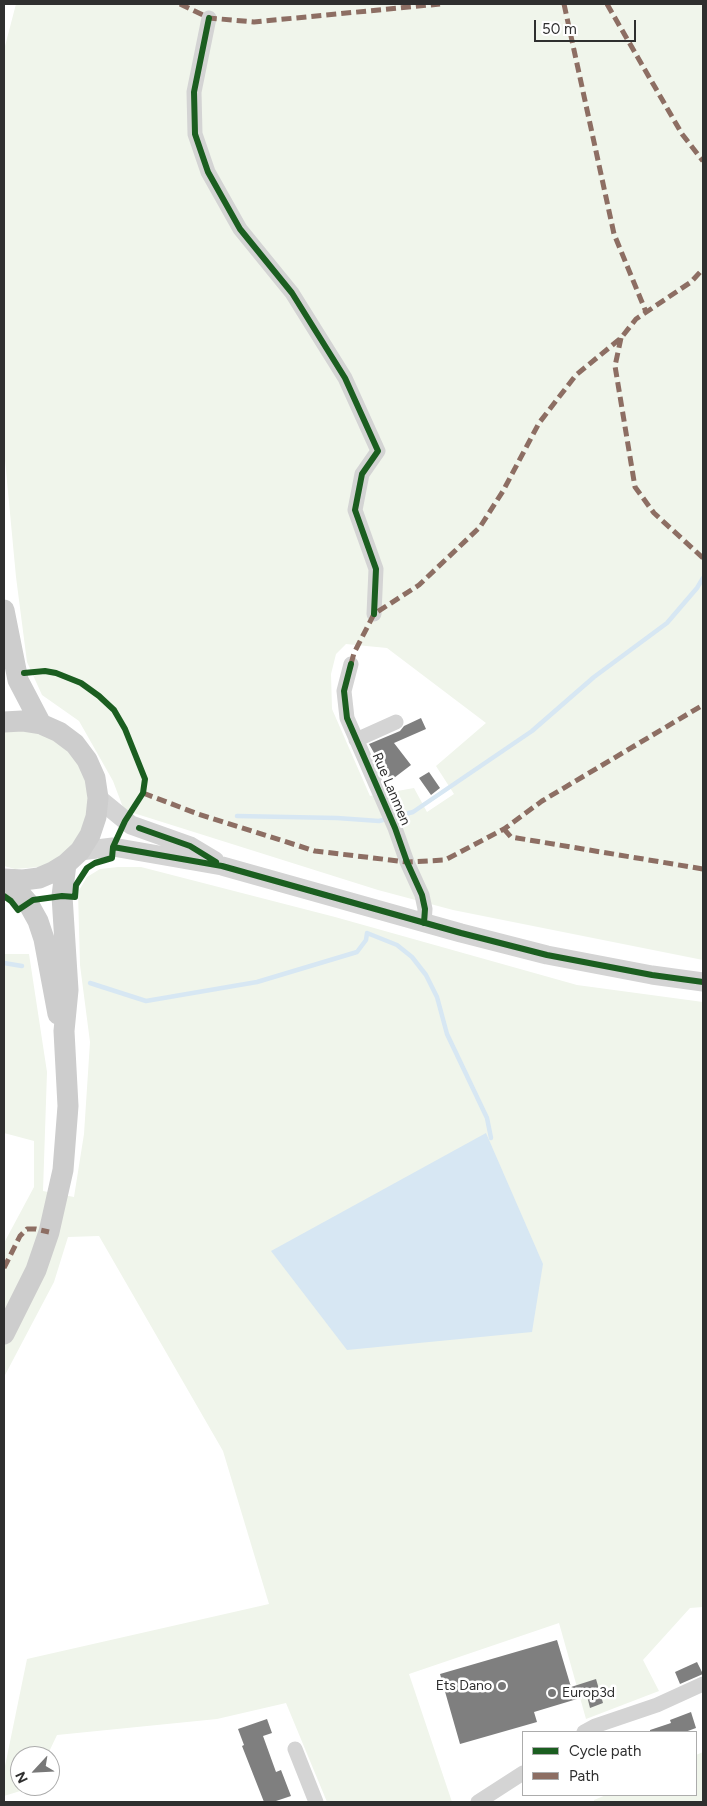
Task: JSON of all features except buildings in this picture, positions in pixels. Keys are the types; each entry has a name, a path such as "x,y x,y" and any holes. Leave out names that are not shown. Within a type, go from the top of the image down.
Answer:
{"main road":[{"path":"4,610 18,680 41,724"},
{"path":"4,722 22,721 41,724 59,732 75,744 87,760 95,778 98,798 96,817 90,835 66,863 39,878 23,880 6,879"},
{"path":"4,1334 36,1270 49,1232 63,1170 68,1106 64,1030 68,990 62,896 66,863"},
{"path":"6,879 28,903 38,921 44,939 57,1011 64,1030"}],"street":[{"path":"209,18 194,92 195,134 208,172 240,229 292,293 345,378 378,451 362,474 355,510 376,569 374,614"},
{"name":"Rue Lanmen","path":"351,664 344,691 347,718 422,895 425,909 424,923"},
{"name":"Rue Lanmen","path":"356,740 396,722"},
{"path":"98,798 131,825 190,846 222,866"},
{"path":"66,863 113,847 222,866 424,923 548,955 652,975 703,982"},
{"path":"586,1731 595,1726 657,1705 703,1684"},
{"path":"295,1749 316,1802"},
{"path":"478,1802 522,1774"}],"shaded area":[{"path":"16,4 703,4 703,960 453,910 378,890 124,810 113,781 79,721 42,695 27,662 16,577 4,449 4,50","holes":["346,644 387,648 486,723 436,766 454,794 427,812 414,788 370,796 332,709 331,674 336,654"]},
{"path":"39,729 78,754 93,798 78,842 60,858 39,867 15,869 4,866 4,731"},
{"path":"141,867 335,917 577,985 703,1002 703,1607 690,1608 643,1660 659,1691 586,1719 559,1623 409,1674 452,1802 327,1802 286,1703 217,1719 57,1735 52,1746 10,1746 10,1794 4,1796 4,1771 27,1659 269,1604 223,1451 99,1236 68,1237 54,1282 4,1377 4,1243 34,1187 34,1141 4,1133 4,954 29,954 47,1072 43,1191 74,1197 84,1134 90,1042 80,965 78,892 87,877 100,869"},
{"path":"703,1752 703,1802 594,1802 594,1800 604,1796 697,1796 697,1755"}],"water":[{"path":"486,1133 543,1264 532,1332 347,1350 271,1251"}],"waterway":[{"path":"237,816 337,818 379,821 413,812 532,731 594,677 667,623 697,588 703,578"},
{"path":"90,983 146,1001 257,982 357,952 366,940 367,933 397,945 412,957 426,975 437,997 447,1034 487,1118 491,1138"},
{"path":"4,963 22,966"}],"marked path":[{"path":"180,4 209,18 254,22 440,4"},
{"path":"564,4 614,234 646,312"},
{"path":"607,4 682,134 703,161"},
{"path":"351,664 354,653 374,614 419,585 480,527 503,491 539,423 576,375 621,338 636,319 691,282 703,269"},
{"path":"621,338 615,366 635,487 654,513 703,558"},
{"path":"143,793 198,814 315,851 407,862 445,860 504,829 542,801 703,705"},
{"path":"504,829 511,837 703,869"},
{"path":"4,1268 20,1236 27,1229 49,1232"}],"cycle path":[{"path":"209,18 194,92 195,134 208,172 240,229 292,293 345,378 378,451 362,474 355,510 376,569 374,614"},
{"path":"351,664 344,691 347,718 422,895 425,909 424,923"},
{"path":"4,896 18,910 33,900 62,896 75,897 76,885 87,868 95,863 112,858 113,847 125,821 143,793 145,779 125,729 114,710 99,696 81,683 56,673 45,671 24,673"},
{"path":"139,828 190,846 216,862"},
{"path":"113,847 222,866 547,955 652,975 703,982"}],"place":[{"name":"Ets Dano","path":"502,1686"},
{"name":"Europ3d","path":"552,1693"}]}
